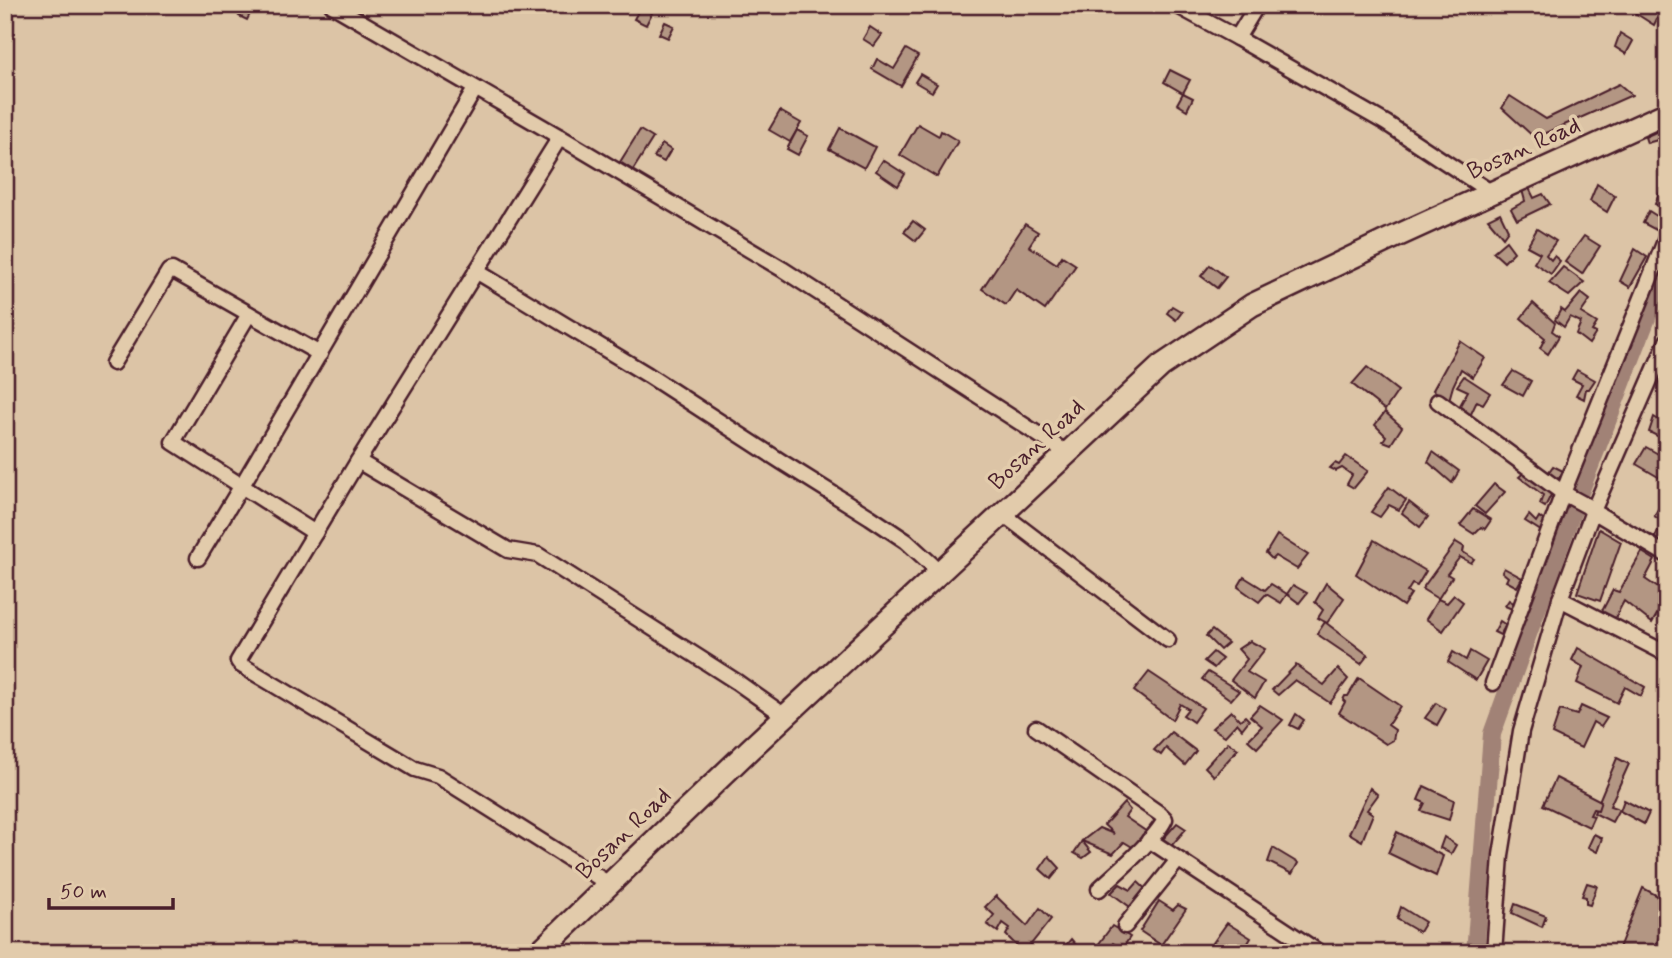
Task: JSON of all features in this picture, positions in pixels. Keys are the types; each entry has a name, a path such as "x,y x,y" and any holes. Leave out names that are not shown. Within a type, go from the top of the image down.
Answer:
{"main road":[{"name":"Bosan Road","path":"538,953 785,716 1161,366 1251,305 1667,113"}],"street":[{"path":"332,5 782,269 1068,453"},
{"path":"1176,5 1387,123 1492,192"},
{"path":"1237,38 1257,5"},
{"path":"198,558 475,89"},
{"path":"560,137 358,461 238,661 415,769 438,776 609,884"},
{"path":"1493,683 1667,236"},
{"path":"113,363 172,270 320,354"},
{"path":"476,271 648,375 870,517 906,541 940,572"},
{"path":"249,314 173,442 315,533"},
{"path":"1494,953 1501,855 1521,731 1590,508 1667,341"},
{"path":"1438,401 1567,495 1667,555"},
{"path":"358,461 508,550 538,555 557,566 785,716"},
{"path":"1003,514 1168,640"},
{"path":"1560,599 1667,654"},
{"path":"1036,728 1164,819 1149,840 1099,889"},
{"path":"1149,840 1320,953"},
{"path":"1125,926 1178,860"}],"building":[{"path":"234,5 248,5 253,8 247,20 239,16 243,10"},
{"path":"1639,5 1667,5 1667,17 1660,12 1654,25 1635,13"},
{"path":"641,6 652,13 646,25 634,19"},
{"path":"665,22 674,26 668,38 659,34"},
{"path":"870,27 882,35 874,46 863,39"},
{"path":"1620,33 1633,41 1626,54 1615,47"},
{"path":"906,49 918,56 901,86 872,69 877,59 894,69"},
{"path":"1170,70 1190,80 1183,93 1164,82"},
{"path":"920,74 937,84 932,92 915,82"},
{"path":"1619,84 1632,95 1535,138 1502,108 1510,96 1546,119"},
{"path":"1183,93 1193,98 1187,110 1177,104"},
{"path":"780,111 801,123 790,142 769,130"},
{"path":"918,124 939,136 941,131 958,141 937,177 900,155"},
{"path":"840,128 875,147 864,168 829,149"},
{"path":"640,130 653,138 633,170 620,162"},
{"path":"797,130 808,136 798,155 787,149"},
{"path":"1658,131 1661,139 1647,143 1645,137"},
{"path":"662,144 671,150 664,162 654,157"},
{"path":"883,160 905,174 898,186 876,171"},
{"path":"1667,174 1667,207 1666,210 1655,204"},
{"path":"1597,184 1615,196 1607,212 1590,201"},
{"path":"1529,188 1534,198 1543,194 1550,204 1517,220 1511,209 1525,201 1522,190"},
{"path":"1649,211 1663,220 1656,230 1643,223"},
{"path":"1500,213 1508,230 1503,237 1488,219"},
{"path":"913,221 925,230 916,241 904,232"},
{"path":"1025,224 1038,232 1029,246 1057,264 1062,256 1076,265 1045,310 1016,290 1006,305 982,289"},
{"path":"1537,229 1556,241 1546,255 1551,260 1554,256 1560,261 1551,274 1534,263 1540,253 1527,246"},
{"path":"1584,236 1600,246 1582,274 1565,262"},
{"path":"1506,241 1514,252 1504,262 1493,252"},
{"path":"1635,249 1647,257 1630,287 1620,281"},
{"path":"1210,265 1226,277 1217,288 1201,276"},
{"path":"1563,267 1584,282 1569,296 1549,283"},
{"path":"1581,293 1590,300 1581,313 1597,323 1592,331 1596,333 1589,344 1576,334 1581,322 1570,317 1564,327 1555,320 1561,309 1565,312"},
{"path":"1533,303 1555,323 1552,331 1559,336 1548,354 1540,348 1545,338 1521,318"},
{"path":"1172,306 1182,312 1176,320 1167,313"},
{"path":"1460,341 1485,358 1473,377 1461,369 1449,400 1433,390"},
{"path":"1367,367 1398,391 1385,410 1352,384"},
{"path":"1577,370 1595,380 1589,389 1586,389 1584,399 1576,395 1582,384 1572,379"},
{"path":"1513,371 1531,381 1523,396 1503,385"},
{"path":"1464,376 1490,393 1483,404 1477,401 1470,416 1458,409 1468,391 1457,386"},
{"path":"1385,412 1402,427 1391,444 1383,441 1386,436 1375,425"},
{"path":"1654,417 1667,425 1667,441 1649,432"},
{"path":"1646,447 1667,459 1667,482 1636,464"},
{"path":"1433,452 1459,471 1452,483 1428,462"},
{"path":"1346,456 1368,471 1354,488 1347,484 1352,475 1342,468 1336,471 1330,468 1335,463 1339,465"},
{"path":"1553,466 1563,471 1558,480 1548,473"},
{"path":"1529,468 1553,491 1545,507 1540,504 1543,495 1519,477"},
{"path":"1494,484 1505,492 1485,514 1475,506"},
{"path":"1389,487 1406,500 1399,510 1389,505 1380,517 1371,512"},
{"path":"1667,494 1667,505 1659,519 1654,516"},
{"path":"1409,502 1428,517 1420,527 1402,513"},
{"path":"1473,509 1491,520 1485,529 1481,527 1474,534 1460,525"},
{"path":"1529,515 1536,522 1539,517 1546,522 1541,531 1525,521"},
{"path":"1599,529 1621,542 1600,601 1577,593"},
{"path":"1658,531 1667,537 1663,544 1649,538 1651,535 1655,537"},
{"path":"1277,535 1308,555 1297,569 1275,556 1272,559 1266,553"},
{"path":"1374,540 1426,571 1417,586 1412,584 1407,592 1411,594 1403,606 1356,574"},
{"path":"1456,542 1464,547 1463,552 1474,559 1471,563 1460,557 1447,574 1452,577 1438,599 1422,589"},
{"path":"1642,552 1655,560 1645,579 1667,594 1667,597 1652,623 1624,601 1614,620 1601,613 1613,590 1619,592"},
{"path":"1504,568 1522,578 1517,587 1506,581 1508,577 1502,572"},
{"path":"1244,577 1265,590 1271,584 1287,594 1281,603 1266,594 1259,602 1238,587"},
{"path":"1326,583 1344,598 1327,623 1318,618 1323,610 1315,602"},
{"path":"1293,585 1307,593 1299,603 1287,594"},
{"path":"1454,595 1463,602 1443,631 1426,619 1438,599 1447,603"},
{"path":"1509,600 1515,604 1512,609 1505,606"},
{"path":"1500,621 1506,625 1500,635 1494,632"},
{"path":"1325,622 1368,655 1361,664 1317,634"},
{"path":"1212,630 1228,643 1220,650 1206,636"},
{"path":"1250,641 1265,649 1247,672 1264,682 1255,698 1231,680 1247,659 1238,649"},
{"path":"1578,648 1645,687 1641,696 1625,687 1617,703 1577,683 1583,667 1572,660"},
{"path":"1470,651 1487,661 1476,680 1448,662 1453,652 1466,660"},
{"path":"1213,652 1222,659 1214,668 1204,661"},
{"path":"1296,665 1324,685 1338,669 1348,679 1330,703 1295,680 1278,695 1272,690"},
{"path":"1149,672 1203,708 1193,722 1183,715 1188,709 1180,704 1172,720 1134,691"},
{"path":"1208,672 1239,691 1231,700 1202,679"},
{"path":"1359,678 1400,706 1388,725 1395,730 1393,740 1386,744 1339,713 1345,696 1348,696"},
{"path":"1436,703 1446,709 1437,725 1425,718"},
{"path":"1260,705 1283,720 1257,748 1248,740 1262,726 1250,716"},
{"path":"1581,706 1607,718 1601,727 1593,722 1581,748 1552,734 1560,710 1577,715"},
{"path":"1231,711 1240,720 1245,716 1249,720 1242,729 1237,723 1225,736 1212,728"},
{"path":"1296,714 1304,720 1298,729 1290,725"},
{"path":"1171,732 1196,751 1185,765 1166,748 1161,755 1154,750"},
{"path":"1228,742 1238,749 1214,776 1205,767"},
{"path":"1617,758 1629,764 1610,806 1619,809 1612,822 1594,813"},
{"path":"1556,778 1601,801 1598,810 1593,809 1590,815 1594,816 1589,827 1543,805"},
{"path":"1424,786 1454,800 1449,820 1421,811 1425,803 1418,800"},
{"path":"1370,788 1378,795 1367,810 1373,814 1362,841 1349,833"},
{"path":"1624,800 1649,813 1644,824 1620,811"},
{"path":"1124,803 1130,810 1125,817 1147,832 1134,848 1124,842 1113,854 1082,841 1099,828 1114,834 1104,825"},
{"path":"1177,823 1186,829 1172,845 1163,839"},
{"path":"1397,832 1443,856 1436,876 1388,853"},
{"path":"1594,834 1602,838 1597,852 1588,847"},
{"path":"1444,837 1456,845 1451,854 1440,848"},
{"path":"1082,841 1091,852 1083,858 1074,853"},
{"path":"1273,848 1298,863 1292,874 1268,862"},
{"path":"1049,856 1060,868 1051,879 1040,869"},
{"path":"1138,882 1151,894 1137,912 1111,893 1120,884 1131,890"},
{"path":"1587,883 1597,886 1590,905 1586,904 1586,897 1582,896"},
{"path":"1643,888 1667,901 1667,915 1653,953 1617,953"},
{"path":"996,896 1027,926 1040,908 1051,919 1024,953 1006,935 1010,928 1003,923 998,932 987,924 994,915 985,907"},
{"path":"1159,901 1173,910 1178,905 1186,909 1161,945 1140,931"},
{"path":"1515,904 1546,916 1542,927 1512,913"},
{"path":"1401,907 1425,922 1419,932 1397,919"},
{"path":"1227,923 1251,938 1242,953 1223,953 1213,943"},
{"path":"1112,926 1130,937 1122,949 1113,943 1106,953 1092,953"},
{"path":"1071,939 1080,950 1085,953 1061,951"}],"waterway":[{"path":"1475,953 1492,734 1570,518 1667,266"}]}
